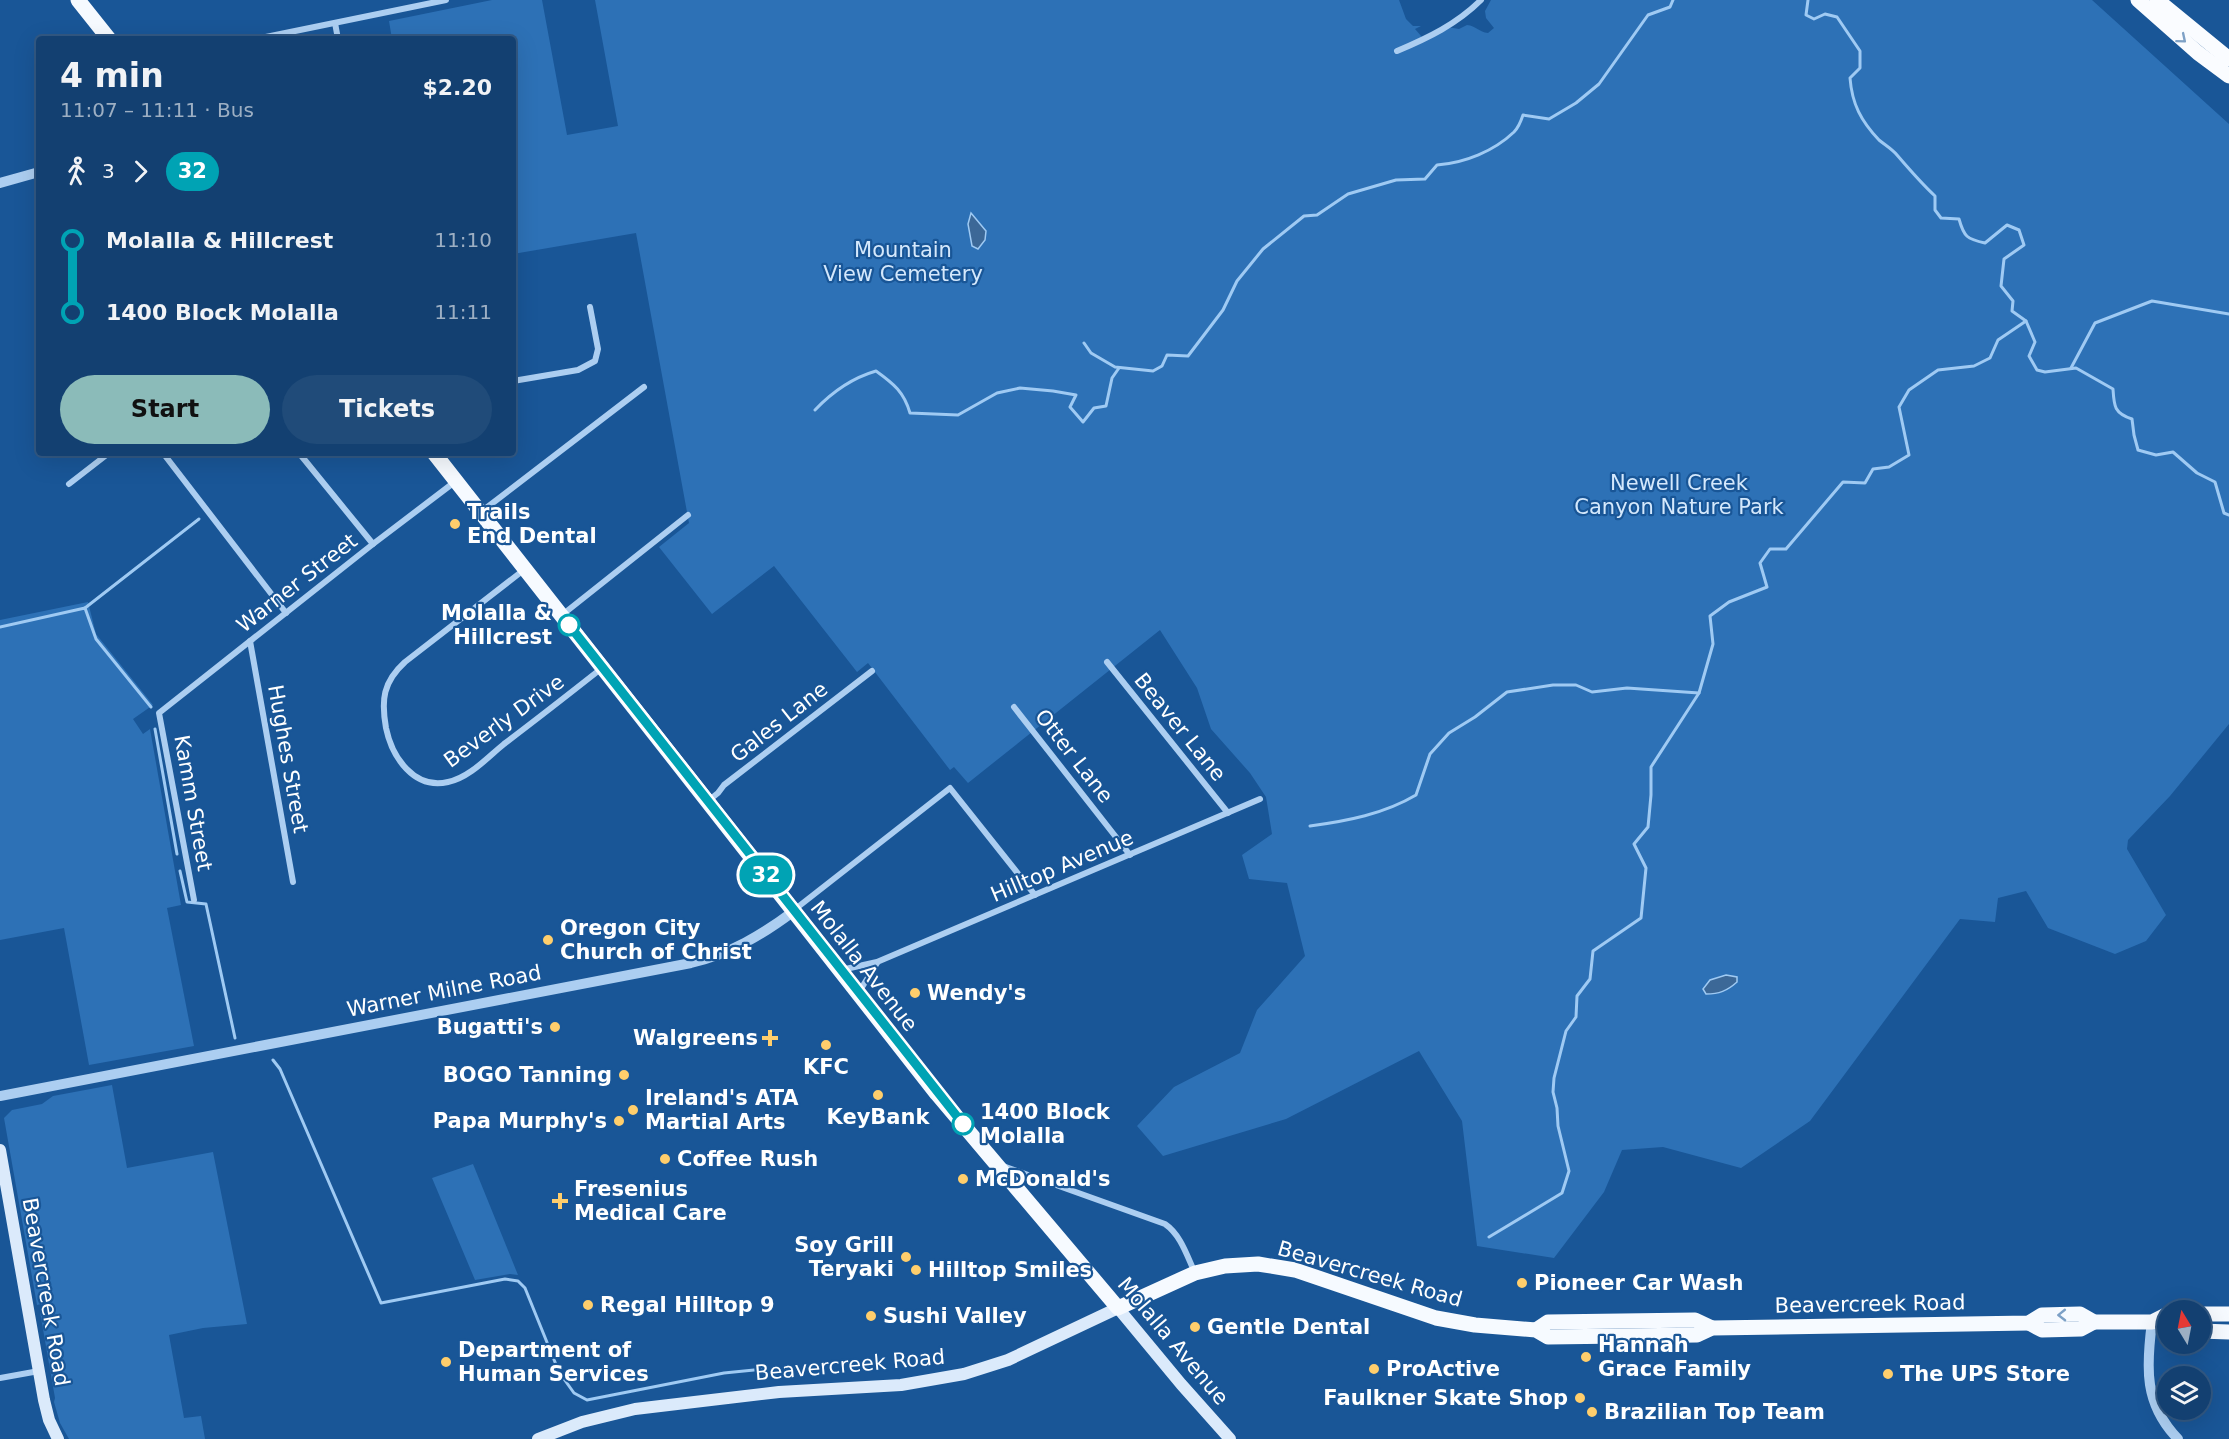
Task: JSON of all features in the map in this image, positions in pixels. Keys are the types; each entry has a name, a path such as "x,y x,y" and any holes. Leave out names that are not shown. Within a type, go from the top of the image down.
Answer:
{"highway":[{"path":"2138,0 2190,46 2229,76"},
{"path":"2157,0 2229,59"}],"main road":[{"path":"78,0 107,36"},
{"name":"Molalla Avenue","path":"436,456 937,1094 1230,1439"},
{"name":"Beavercreek Road","path":"0,1149 46,1410 58,1439"},
{"name":"Beavercreek Road","path":"538,1439 582,1422 635,1409 779,1392 892,1386 964,1374 1001,1363 1195,1273 1234,1265 1268,1265 1295,1270 1436,1318 1475,1325 1536,1330 1548,1337 1697,1335 1712,1328 2029,1323 2042,1315 2080,1314 2094,1322 2152,1322 2157,1320"},
{"path":"2211,1314 2229,1314"},
{"name":"Beavercreek Road","path":"1536,1330 1548,1322 1695,1320 1712,1328"},
{"path":"1595,1337 1620,1330 1657,1329 1664,1326 1666,1321"},
{"name":"Beavercreek Road","path":"2152,1322 2157,1324"},
{"path":"2211,1331 2229,1332"}],"street":[{"path":"271,36 446,0"},
{"path":"1397,51 1425,40 1462,17 1481,0"},
{"path":"335,23 337,36"},
{"path":"0,183 36,173"},
{"path":"516,380 578,370 595,361 598,349 590,307"},
{"path":"481,513 644,387"},
{"path":"69,484 105,456"},
{"path":"165,456 286,613"},
{"path":"301,456 373,544"},
{"name":"Warner Street","path":"159,713 456,481"},
{"path":"562,615 688,515"},
{"name":"Beverly Drive","path":"525,569 405,662 392,676 384,695 384,716 390,742 400,763 413,775 429,783 456,779 479,764 603,667"},
{"name":"Hughes Street","path":"250,641 293,882"},
{"name":"Beaver Lane","path":"1107,662 1228,813"},
{"name":"Gales Lane","path":"708,801 724,785 872,671"},
{"name":"Otter Lane","path":"1014,706 1130,855"},
{"name":"Kamm Street","path":"159,713 194,900"},
{"name":"Warner Milne Road","path":"0,1096 698,962 746,943 794,910 950,788 1035,895"},
{"name":"Hilltop Avenue","path":"841,970 877,962 1260,799"},
{"path":"858,993 877,962"},
{"path":"997,1164 1160,1222 1169,1227 1181,1243 1195,1273"},
{"path":"2152,1322 2149,1357 2151,1395 2157,1412 2178,1439"},
{"path":"0,1378 39,1371"}],"green space":[{"name":"Newell Creek Canyon Nature Park","path":"492,0 542,0 567,135 618,126 595,0 1399,0 1406,19 1413,26 1421,26 1415,29 1422,37 1447,27 1459,29 1467,25 1488,33 1494,28 1486,18 1485,11 1491,0 2092,0 2229,124 2229,724 2170,796 2128,840 2127,849 2166,915 2146,941 2115,954 2048,928 2026,891 1998,898 1995,922 1960,919 1810,1121 1741,1168 1663,1147 1622,1150 1604,1192 1554,1258 1477,1246 1462,1121 1419,1051 1286,1119 1163,1156 1137,1126 1174,1087 1240,1053 1257,1010 1305,956 1287,883 1249,879 1242,855 1272,834 1266,797 1250,773 1211,729 1197,688 1160,630 968,783 954,767 950,770 868,663 857,672 774,566 712,614 659,547 689,523 636,233 516,253 516,36 392,36 389,21"},
{"path":"88,602 96,634 153,705 133,719 143,734 150,729 181,905 167,908 194,1046 89,1065 64,928 0,940 0,620"},
{"path":"112,1085 127,1168 213,1152 247,1324 203,1328 169,1335 184,1418 201,1416 205,1439 69,1439 60,1423 54,1402 40,1312 42,1311 41,1304 37,1305 4,1118 12,1110 42,1104 53,1096"},
{"path":"473,1164 518,1275 510,1274 475,1280 432,1178"}],"shaded area":[{"path":"971,213 986,231 985,240 978,249 972,246 968,224"},
{"path":"1726,975 1737,977 1737,982 1723,991 1706,994 1703,989 1710,980"}],"waterway":[{"path":"1084,343 1091,353 1115,367 1153,371 1162,366 1167,355 1188,356 1223,310 1237,281 1263,249 1304,216 1317,215 1348,194 1396,180 1425,179 1437,165 1458,162 1478,155 1497,145 1514,132 1523,115 1549,119 1576,103 1599,84 1648,15 1670,7 1673,0"},
{"path":"1808,0 1806,15 1814,19 1825,14 1837,17 1860,51 1860,68 1850,78 1858,112 1879,140 1895,153 1935,196 1935,210 1941,218 1959,219 1967,236 1985,243 2007,225 2019,230 2024,245 2004,259 2001,286 2013,301 2012,311 2026,321 2035,342 2029,356 2037,370 2045,372 2076,368 2113,389 2116,408 2132,419 2138,450 2156,455 2173,452 2197,473 2215,482 2224,513 2229,515"},
{"path":"2071,368 2095,323 2152,301 2229,314"},
{"path":"1489,1237 1562,1193 1569,1171 1558,1126 1553,1092 1554,1078 1566,1031 1576,1017 1577,996 1590,979 1593,951 1641,918 1646,868 1634,844 1648,827 1651,767 1699,693 1713,644 1710,616 1729,602 1767,587 1760,563 1770,549 1786,549 1843,482 1865,483 1873,469 1889,467 1909,455 1899,407 1909,390 1938,370 1974,366 1990,358 1998,340 2026,321"},
{"path":"815,410 843,386 876,371 898,389 910,413 958,415 997,393 1020,388 1076,395 1070,407 1083,422 1094,408 1106,406 1112,378 1119,368"},
{"path":"85,608 199,519"},
{"path":"0,627 85,608 96,639 151,707"},
{"path":"1310,826 1365,816 1404,802 1416,795 1430,754 1449,733 1475,717 1507,692 1553,685 1576,685 1592,692 1627,688 1699,693"},
{"path":"155,729 177,854"},
{"path":"180,871 187,902 206,904 235,1038"},
{"path":"273,1060 280,1069 381,1303 505,1279 518,1281 525,1288 559,1372 574,1393 587,1400 724,1373 765,1369"}],"bus line":[{"name":"32","path":"569,625 937,1094 963,1124"}],"place":[{"name":"Trails End Dental","path":"455,524"},
{"name":"Molalla & Hillcrest","path":"569,625"},
{"name":"Oregon City Church of Christ","path":"548,940"},
{"name":"Wendy's","path":"915,993"},
{"name":"Bugatti's","path":"555,1027"},
{"name":"Walgreens","path":"770,1038"},
{"name":"KFC","path":"826,1045"},
{"name":"BOGO Tanning","path":"624,1075"},
{"name":"KeyBank","path":"878,1095"},
{"name":"Ireland's ATA Martial Arts","path":"633,1110"},
{"name":"Papa Murphy's","path":"619,1121"},
{"name":"1400 Block Molalla","path":"963,1124"},
{"name":"Coffee Rush","path":"665,1159"},
{"name":"McDonald's","path":"963,1179"},
{"name":"Fresenius Medical Care","path":"560,1201"},
{"name":"Soy Grill Teryaki","path":"906,1257"},
{"name":"Hilltop Smiles","path":"916,1270"},
{"name":"Pioneer Car Wash","path":"1522,1283"},
{"name":"Regal Hilltop 9","path":"588,1305"},
{"name":"Sushi Valley","path":"871,1316"},
{"name":"Gentle Dental","path":"1195,1327"},
{"name":"Hannah Grace Family","path":"1586,1357"},
{"name":"Department of Human Services","path":"446,1362"},
{"name":"ProActive","path":"1374,1369"},
{"name":"The UPS Store","path":"1888,1374"},
{"name":"Faulkner Skate Shop","path":"1580,1398"},
{"name":"Brazilian Top Team","path":"1592,1412"}],"park label":[{"name":"Mountain View Cemetery","path":"903,262"}]}
